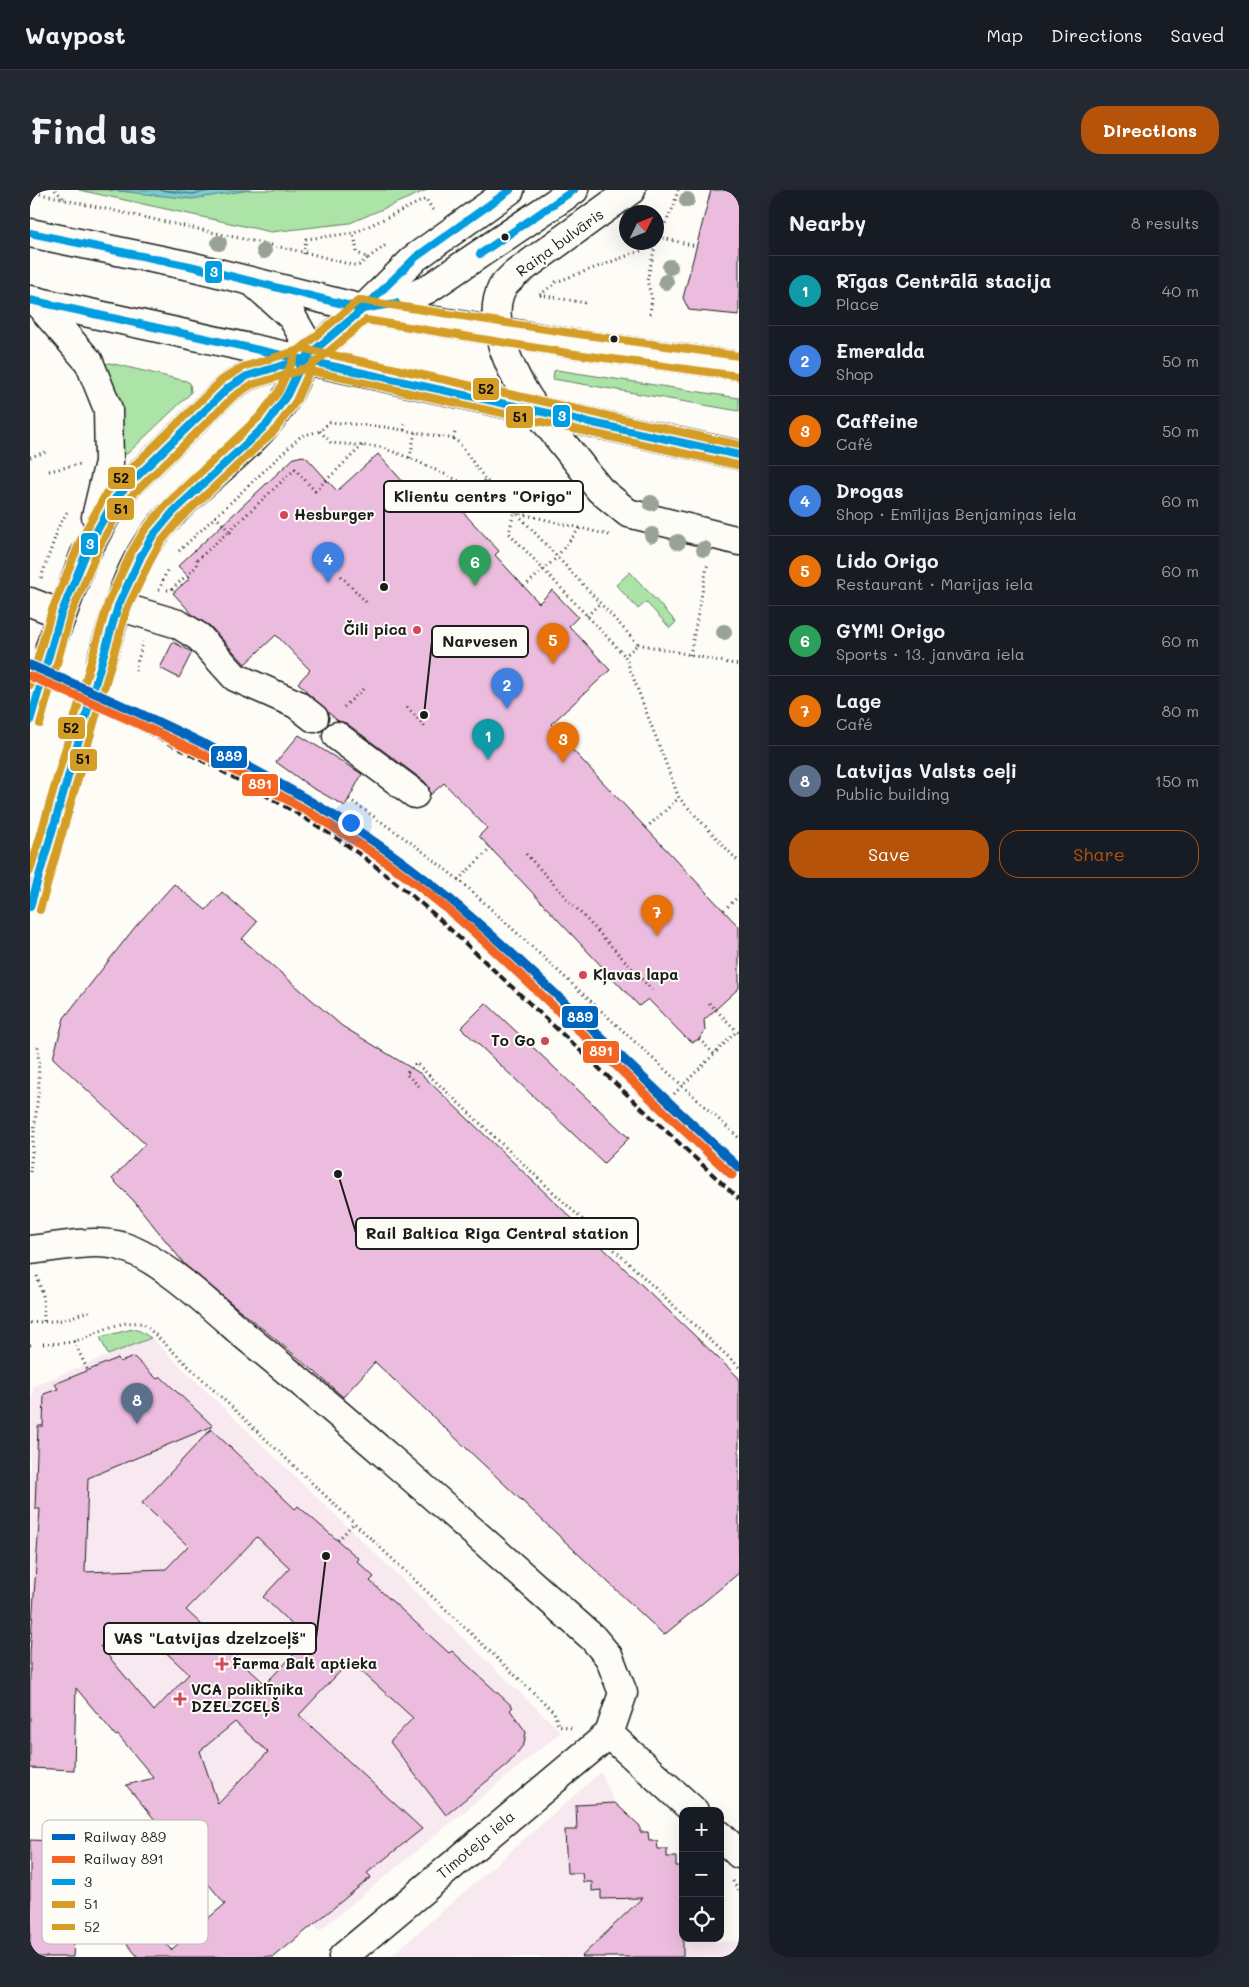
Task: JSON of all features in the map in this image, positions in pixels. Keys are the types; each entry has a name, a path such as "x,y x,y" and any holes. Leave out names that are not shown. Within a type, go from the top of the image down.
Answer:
{"main road":[{"path":"101,662 118,606 140,559 158,528 268,423 281,406 304,359 363,309 416,257 510,190"},
{"path":"363,309 396,303 428,289 574,190"},
{"name":"Raiņa bulvāris","path":"631,190 515,274 502,288 498,301 496,308 498,332 511,366 537,411 600,490 628,514 727,538"},
{"path":"30,233 190,266 363,309 498,332 739,366"},
{"path":"252,281 292,317 303,336 304,359"},
{"path":"33,300 739,455"},
{"path":"33,300 89,362 108,409 109,462 91,541"},
{"path":"50,647 61,614 91,541 116,497 228,388 247,376 304,359"},
{"path":"31,602 61,614"},
{"path":"118,606 178,624 199,637 235,677 296,704 314,718"},
{"path":"337,736 415,794"},
{"path":"33,1261 99,1243 124,1247 164,1269 289,1371 407,1472 593,1638 609,1657 623,1693 610,1734 690,1807"},
{"name":"Timoteja iela","path":"343,1957 610,1734"},
{"path":"724,1839 739,1854"}],"path":[{"path":"55,190 65,200"},
{"path":"664,225 673,208 678,190"},
{"path":"30,192 304,254 312,254 352,265 359,264 384,246"},
{"path":"304,254 306,239 354,233 426,199 434,211"},
{"path":"354,233 358,253 368,258 373,265"},
{"path":"664,238 696,246"},
{"path":"586,303 540,295 556,282 638,250"},
{"path":"650,314 652,298 646,281 654,250"},
{"path":"404,430 406,421"},
{"path":"178,553 301,436 320,431 330,422 404,430 454,439 514,512 638,644 739,665"},
{"path":"320,431 331,443 380,447 410,458 474,488 486,480"},
{"path":"454,439 455,431"},
{"path":"410,458 415,432"},
{"path":"160,588 171,590 196,567 197,560 230,532 295,469 315,490 363,446"},
{"path":"30,456 46,452"},
{"path":"49,471 74,466"},
{"path":"514,512 509,533 625,656 679,798 739,862"},
{"path":"31,602 59,526 67,513"},
{"path":"216,516 230,532"},
{"path":"524,587 544,570 580,528"},
{"path":"690,654 727,538"},
{"path":"135,671 150,615 168,566"},
{"path":"341,576 368,603"},
{"path":"587,616 600,604"},
{"path":"625,656 638,644"},
{"path":"344,707 364,688"},
{"path":"407,707 427,729"},
{"path":"646,828 679,798"},
{"path":"349,799 417,847 458,880 739,1138"},
{"path":"458,880 490,849"},
{"path":"526,854 652,990"},
{"path":"724,910 739,896"},
{"path":"674,1094 738,1032 709,1003"},
{"path":"699,1039 714,1054"},
{"path":"30,1172 39,1084 38,1044"},
{"path":"419,1086 406,1074 416,1063 739,1367"},
{"path":"33,1261 43,1296 44,1322"},
{"path":"30,1323 64,1320 92,1310"},
{"path":"43,1344 74,1341 119,1324 133,1322 144,1324 554,1712 558,1725"},
{"path":"74,1341 88,1371"},
{"path":"338,1540 355,1522"}],"shaded area":[{"path":"151,1338 561,1732 319,1931 66,1629 30,1627 30,1438 33,1386"},
{"path":"601,1772 615,1803 629,1824 640,1823 640,1832 648,1832 649,1841 657,1841 658,1849 667,1849 667,1857 676,1866 679,1866 679,1942 739,1941 739,1957 390,1957"}],"green space":[{"path":"79,190 427,190 350,223 271,232"},
{"path":"110,363 190,383 191,393 127,454 122,454 104,370 105,364"},
{"path":"554,371 739,398 739,411 553,379"},
{"path":"630,572 676,622 670,628 646,602 638,609 616,585"},
{"path":"133,1329 151,1338 108,1355 100,1337"}],"water":[{"path":"109,190 250,190 192,199"}],"pier":[{"path":"30,190 60,190 30,225"}],"building":[{"path":"711,190 739,190 739,315 689,310 683,298"},
{"path":"378,454 430,512 448,496 499,551 495,555 539,603 552,590 578,617 569,626 610,670 551,724 567,741 566,743 739,927 739,988 704,1020 705,1031 699,1039 693,1042 686,1038 648,999 639,1006 479,836 487,828 444,783 430,795 429,787 424,781 346,723 338,721 305,691 298,683 310,670 276,635 245,664 210,626 194,616 173,593 190,578 178,566 294,458 303,456 307,458 337,491"},
{"path":"173,642 192,652 179,678 160,668"},
{"path":"299,735 362,774 345,806 311,787 276,762"},
{"path":"174,884 206,910 222,892 257,922 242,939 342,1026 421,1074 739,1378 739,1573 664,1635 375,1362 343,1397 186,1266 133,1200 112,1179 145,1144 53,1058 64,1018 135,927"},
{"path":"486,1003 629,1138 604,1163 461,1028"},
{"path":"134,1357 157,1379 160,1376 213,1426 88,1478 85,1572 166,1569 188,1546 142,1503 211,1429 295,1509 298,1506 359,1559 357,1561 374,1577 370,1581 449,1653 452,1651 513,1707 510,1710 526,1732 524,1744 509,1763 446,1815 390,1742 413,1718 350,1661 299,1715 422,1829 367,1873 371,1877 274,1957 138,1957 127,1944 166,1944 171,1950 178,1944 208,1944 208,1918 225,1904 208,1884 208,1820 155,1820 126,1785 154,1778 76,1688 74,1770 30,1768 30,1653 40,1509 35,1509 38,1426 43,1426 44,1394 58,1389 55,1384 118,1358 120,1362","holes":["257,1537 290,1568 263,1597 308,1640 265,1684 186,1610","158,1645 189,1674 154,1711 100,1646","235,1722 268,1752 218,1804 200,1751"]},
{"path":"615,1803 640,1826 640,1832 648,1832 649,1841 657,1841 658,1849 667,1849 667,1857 676,1857 676,1866 679,1866 679,1942 683,1942 683,1957 581,1957 642,1898 601,1899 601,1890 592,1891 592,1882 583,1882 582,1873 567,1873 565,1830 577,1830 576,1805"},
{"path":"30,1840 42,1841 42,1944 74,1944 73,1957 30,1957"}],"tunnel":[{"path":"30,721 50,647"},
{"path":"30,907 101,662"}],"railway":[{"path":"82,699 273,800 335,837 374,865 436,916 739,1199"}],"rail line":[{"name":"889","path":"30,665 177,730 272,779 363,834 407,865 448,897 506,948 739,1168"},
{"name":"891","path":"30,676 174,740 267,788 357,842 400,872 440,903 498,954 732,1175"}],"transit line":[{"name":"3","path":"30,721 61,614 91,541 116,497 228,388 247,376 304,359 363,309 416,257 510,190"},
{"name":"3","path":"480,254 574,190"},
{"name":"3","path":"30,233 190,266 363,309 396,303"},
{"name":"3","path":"30,300 739,455"},
{"name":"52","path":"30,685 52,610 82,537 107,492 222,380 243,367 299,350 359,300 571,333 739,356"},
{"name":"51","path":"40,724 70,617 100,545 124,503 234,396 251,385 309,368 366,320 568,353 738,376"},
{"name":"52","path":"306,349 739,445"},
{"name":"52","path":"30,871 108,603 132,551 144,531 166,505 259,417 279,391 295,355"},
{"name":"3","path":"30,907 118,606 141,556 152,537 173,512 267,424 287,395 304,359"},
{"name":"51","path":"40,910 127,609 150,561 160,543 180,519 275,430 296,401 313,363"},
{"name":"51","path":"302,369 737,465"}],"place":[{"name":"Hesburger","path":"284,515"},
{"name":"Drogas","path":"328,583"},
{"name":"GYM! Origo","path":"475,586"},
{"name":"Klientu centrs \"Origo\"","path":"384,587"},
{"name":"Čili pica","path":"417,630"},
{"name":"Lido Origo","path":"553,664"},
{"name":"Emeralda","path":"507,709"},
{"name":"Narvesen","path":"424,715"},
{"name":"Rīgas Centrālā stacija","path":"488,760"},
{"name":"Caffeine","path":"563,763"},
{"name":"Lage","path":"657,936"},
{"name":"Kļavas lapa","path":"583,975"},
{"name":"To Go","path":"545,1041"},
{"name":"Rail Baltica Riga Central station","path":"338,1174"},
{"name":"Latvijas Valsts ceļi","path":"137,1424"},
{"name":"VAS \"Latvijas dzelzceļš\"","path":"326,1556"},
{"name":"Farma Balt aptieka","path":"222,1664"},
{"name":"VCA poliklīnika DZELZCEĻŠ","path":"180,1699"}]}
